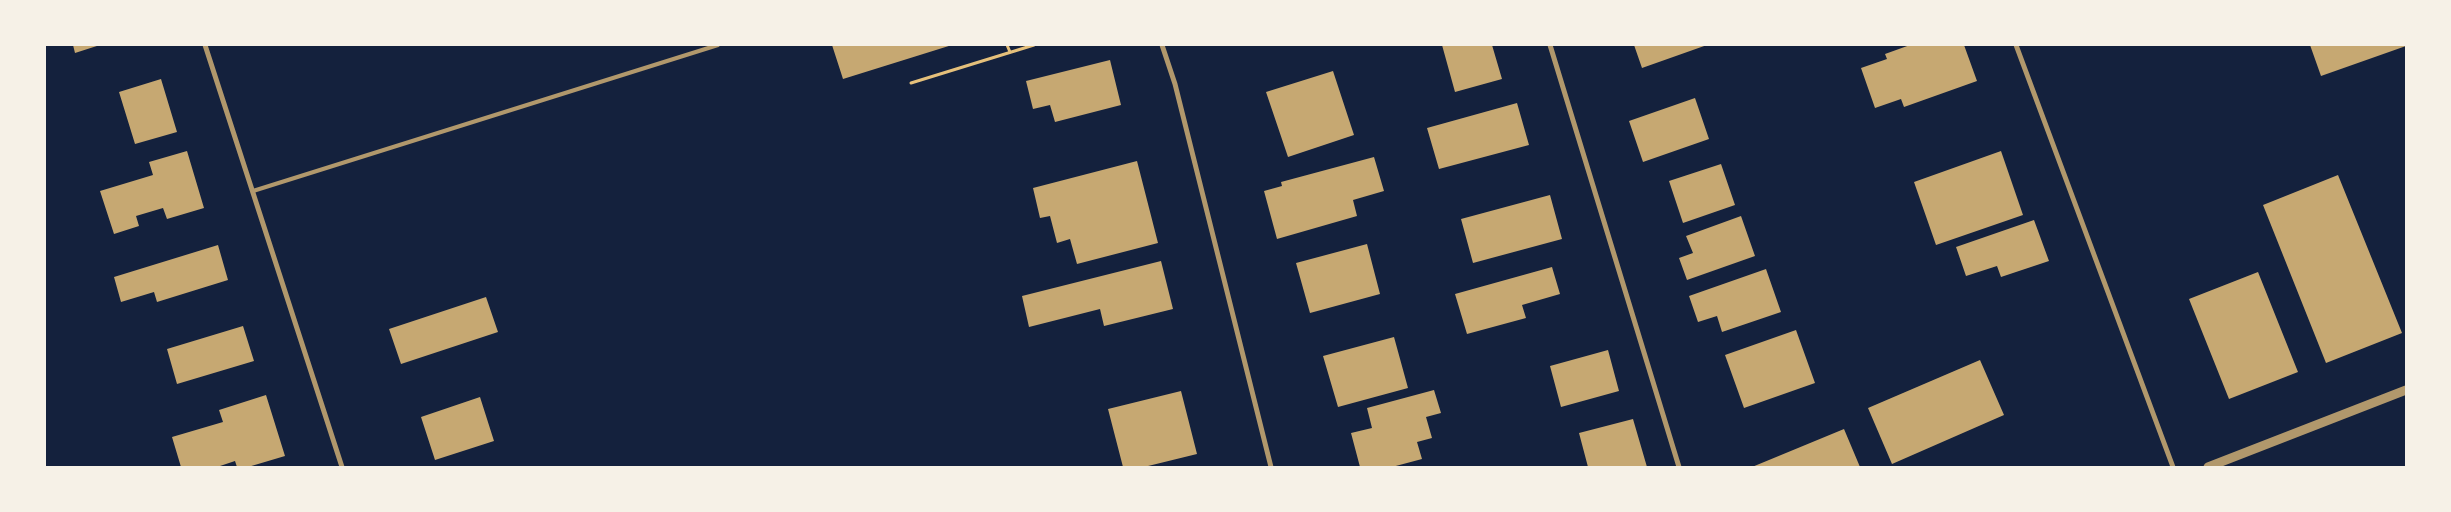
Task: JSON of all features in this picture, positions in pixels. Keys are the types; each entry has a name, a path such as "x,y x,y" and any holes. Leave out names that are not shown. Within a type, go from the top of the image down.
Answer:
{"street":[{"path":"205,45 342,467"},
{"path":"1162,45 1175,84 1271,467"},
{"path":"1550,45 1679,467"},
{"path":"2016,45 2173,467"},
{"path":"2208,467 2406,390"}],"lane":[{"path":"253,191 718,45"}],"path":[{"path":"1007,45 1010,52"},
{"path":"911,83 1034,45"}],"building":[{"path":"73,45 100,45 75,53"},
{"path":"832,45 952,45 843,79"},
{"path":"1442,45 1492,45 1502,79 1455,92"},
{"path":"1634,45 1707,45 1642,68"},
{"path":"1910,45 1964,45 1977,81 1904,107 1901,99 1875,108 1861,68 1887,59 1885,54"},
{"path":"2310,45 2406,45 2406,46 2321,76"},
{"path":"1110,60 1121,105 1055,122 1050,105 1033,109 1026,81"},
{"path":"1333,71 1354,135 1288,157 1266,92"},
{"path":"161,79 177,132 135,144 119,92"},
{"path":"1695,98 1709,139 1643,162 1629,121"},
{"path":"1517,103 1529,145 1439,169 1427,128"},
{"path":"187,151 204,208 167,219 163,208 136,216 139,226 114,234 100,191 153,175 149,162"},
{"path":"2001,151 2023,215 1936,245 1914,182"},
{"path":"1374,157 1384,191 1353,200 1357,216 1277,239 1264,191 1282,186 1281,182"},
{"path":"1137,161 1158,243 1077,264 1070,239 1057,243 1050,216 1040,218 1033,188"},
{"path":"1721,164 1735,205 1683,223 1669,181"},
{"path":"2338,175 2402,333 2326,363 2263,205"},
{"path":"1550,195 1562,239 1473,263 1461,219"},
{"path":"1741,216 1755,256 1687,280 1679,258 1693,253 1686,236"},
{"path":"2034,220 2049,261 2001,277 1997,266 1966,276 1956,247"},
{"path":"1367,244 1380,294 1310,313 1296,263"},
{"path":"218,245 228,280 157,302 154,292 121,302 114,277"},
{"path":"1161,261 1173,309 1104,326 1100,309 1029,327 1022,296"},
{"path":"1552,267 1560,294 1522,305 1526,318 1467,334 1455,294"},
{"path":"1766,269 1781,312 1722,332 1717,316 1698,322 1689,296"},
{"path":"2258,272 2298,372 2229,399 2189,299"},
{"path":"486,297 498,332 401,364 389,329"},
{"path":"243,326 254,361 177,384 167,349"},
{"path":"1796,330 1815,383 1744,408 1725,355"},
{"path":"1394,337 1408,388 1338,407 1323,356"},
{"path":"1608,350 1619,391 1561,407 1550,366"},
{"path":"1980,360 2004,415 1892,464 1868,408"},
{"path":"1434,390 1441,413 1426,417 1432,438 1417,442 1422,459 1392,467 1360,467 1351,433 1372,428 1367,408"},
{"path":"1181,391 1197,454 1144,467 1123,467 1108,409"},
{"path":"266,395 285,456 248,467 237,467 235,461 217,467 181,467 172,437 223,422 219,410"},
{"path":"480,397 494,441 435,460 421,417"},
{"path":"1633,419 1647,467 1588,467 1579,433"},
{"path":"1844,429 1860,467 1752,467"}]}
